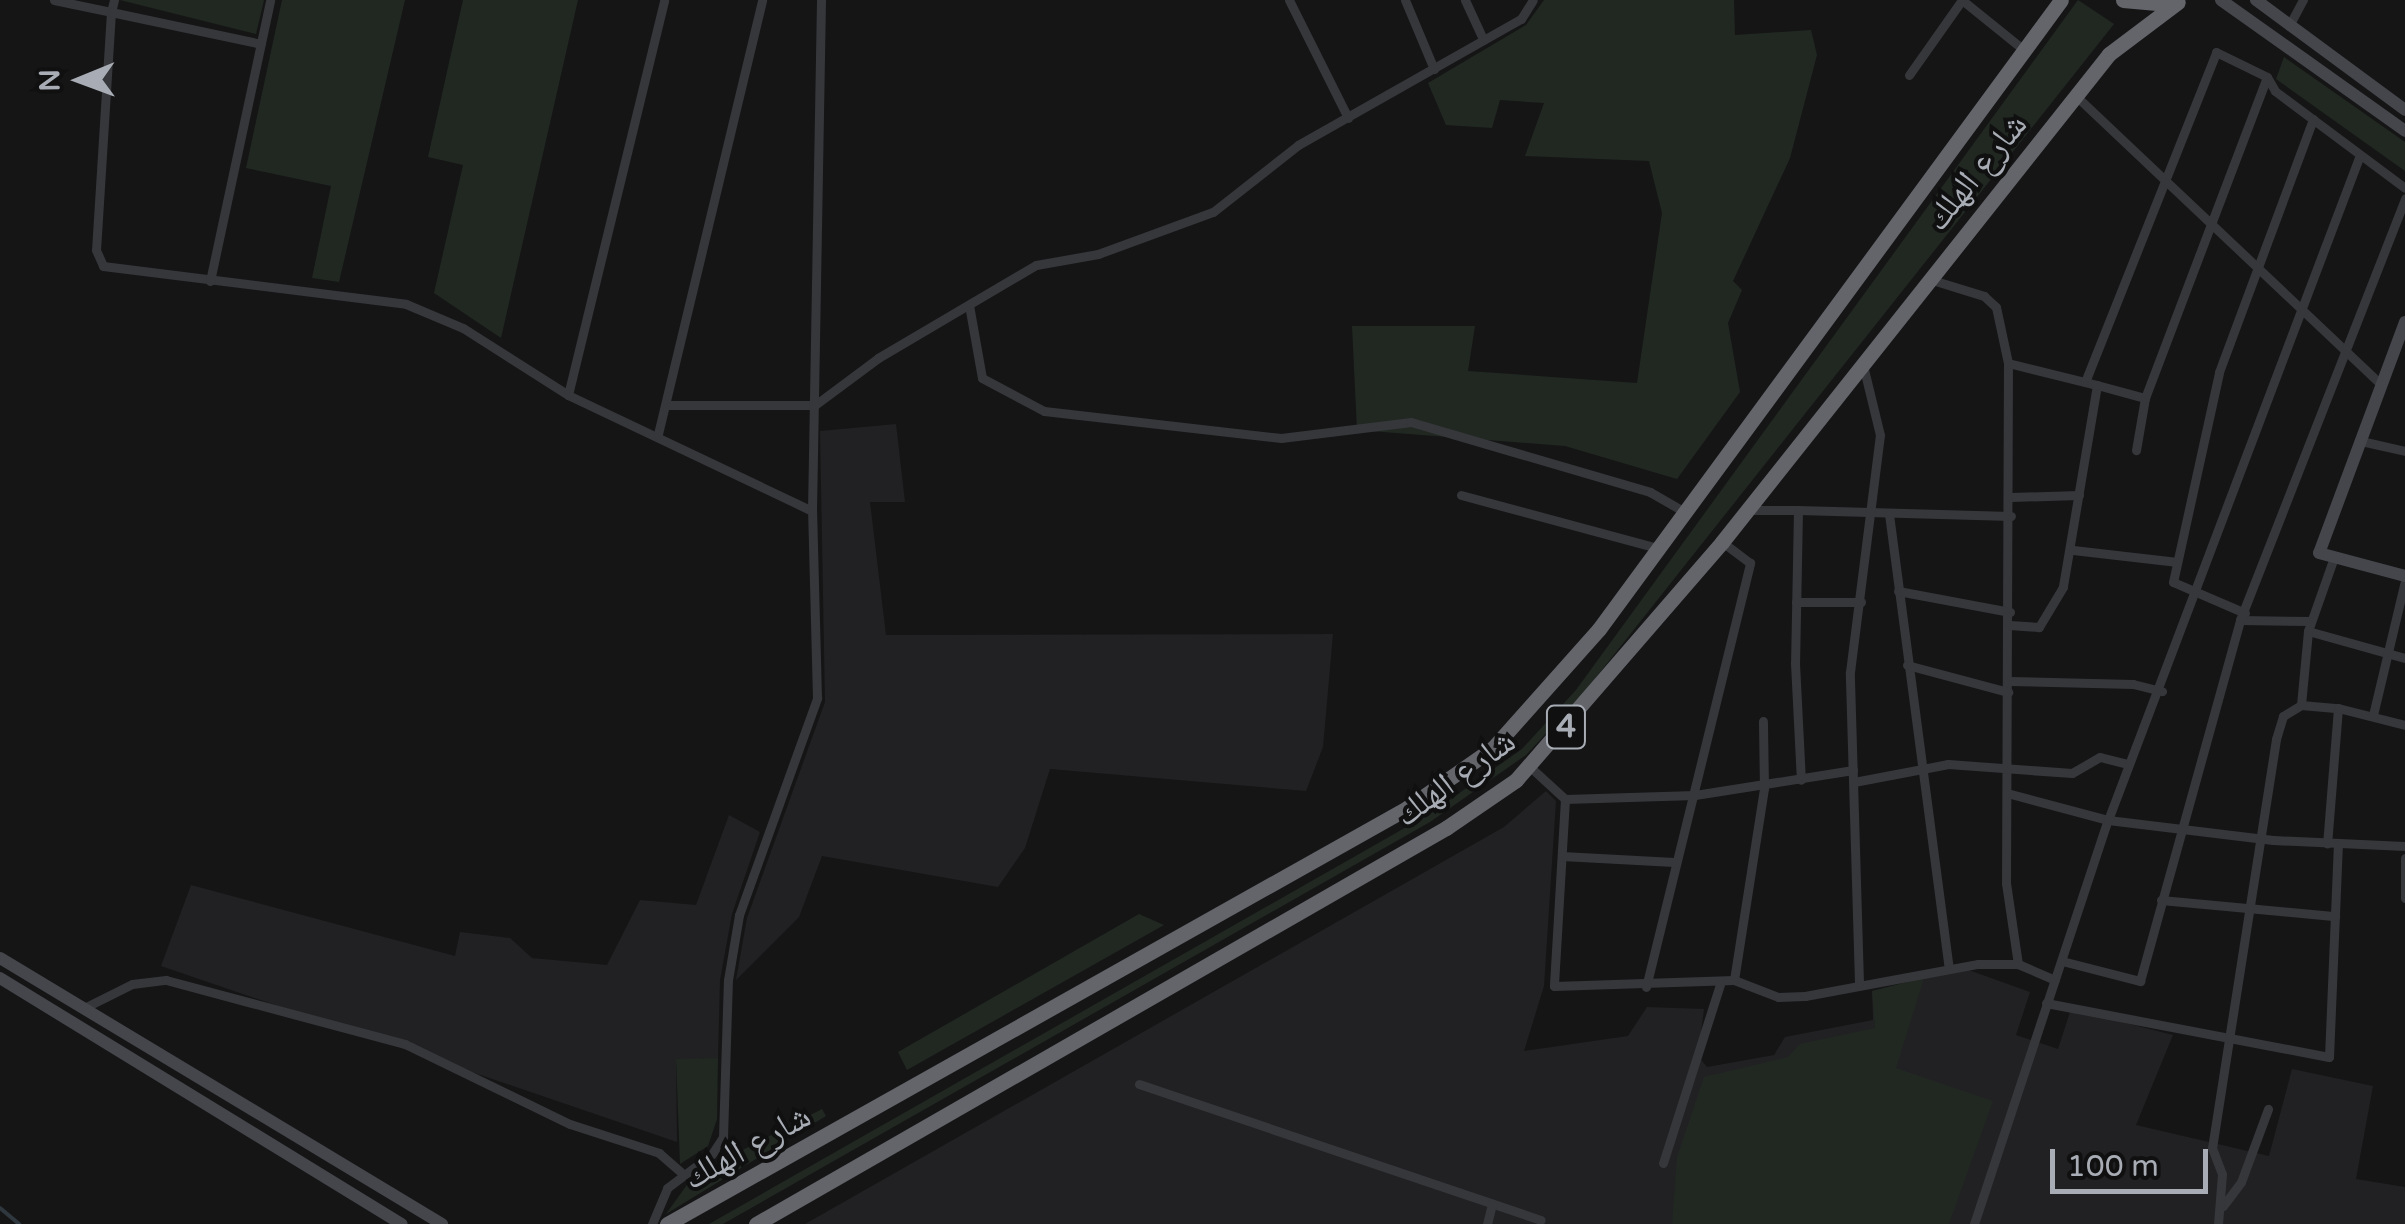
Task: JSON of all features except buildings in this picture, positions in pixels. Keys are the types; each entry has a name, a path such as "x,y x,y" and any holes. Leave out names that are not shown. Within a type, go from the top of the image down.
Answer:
{"highway":[{"name":"شارع الهلك","path":"667,1224 1407,808 1493,748 1598,629 2062,0"},
{"path":"2123,0 2158,6 2180,1"},
{"name":"شارع الهلك","path":"756,1224 1446,828 1529,766 1722,542 2109,54 2180,1"}],"main road":[{"path":"2221,0 2405,131"},
{"path":"2256,0 2405,110"},
{"path":"2405,322 2320,553 2405,578"},
{"path":"0,958 442,1224"},
{"path":"0,978 402,1224"}],"street":[{"path":"54,0 261,44"},
{"path":"114,0 98,261 112,270 406,304 463,328 568,395 658,434 812,512"},
{"path":"210,281 270,0"},
{"path":"568,395 664,0"},
{"path":"658,434 762,0"},
{"path":"652,1224 652,1214 680,1172 712,1154 723,1137 728,980 740,915 817,698 812,512 821,0"},
{"path":"1289,0 1348,118"},
{"path":"1405,0 1434,69"},
{"path":"1465,0 1482,40"},
{"path":"668,405 815,405 878,358 1036,265 1098,254 1213,212 1298,146 1521,19 1532,0"},
{"path":"1908,75 1962,0 2026,52"},
{"path":"2289,26 2303,0"},
{"path":"2085,382 2216,52 2267,77 2275,92 2405,188"},
{"path":"2136,450 2145,398 2267,77"},
{"path":"2076,96 2382,385"},
{"path":"2313,119 2218,372 2173,582 2199,590 2242,617 2309,626 2405,658"},
{"path":"1974,1224 2128,764 2162,690 2360,155"},
{"path":"2062,961 2140,981 2180,824 2242,617 2405,198"},
{"path":"1929,279 1984,296 1996,307 2008,362 2012,497 2006,883 2018,964"},
{"path":"970,305 982,378 1044,411 1281,438 1411,422 1650,492 1684,512"},
{"path":"2008,362 2145,398"},
{"path":"1859,983 1850,672 1880,434 1863,364"},
{"path":"2010,625 2039,627 2063,587 2074,550 2097,385"},
{"path":"2361,441 2405,452"},
{"path":"2012,497 2079,494"},
{"path":"1462,496 1657,548"},
{"path":"1748,510 2011,516"},
{"path":"1798,510 1796,602 1801,780"},
{"path":"1889,514 1949,968"},
{"path":"1646,987 1750,563 1722,542"},
{"path":"2074,550 2178,562"},
{"path":"2301,704 2309,626 2334,557"},
{"path":"2373,715 2405,578"},
{"path":"1898,591 2010,612"},
{"path":"1796,602 1861,602"},
{"path":"1907,664 2009,686 2162,690"},
{"path":"2223,1206 2212,1148 2282,716 2301,704 2373,715 2405,725"},
{"path":"2046,1003 2329,1057 2338,708"},
{"path":"1734,980 1764,788 1762,722"},
{"path":"1854,782 1921,767 2008,765 2072,773 2100,757 2128,764"},
{"path":"1529,766 1565,799 1695,795 1764,788 1853,770"},
{"path":"2007,793 2108,820 2180,824 2332,844 2405,846"},
{"path":"1565,799 1554,986 1646,987 1734,980 1778,997 1949,968 2018,964 2055,980"},
{"path":"1562,856 1674,862"},
{"path":"2405,858 2405,898"},
{"path":"2161,900 2335,916"},
{"path":"86,1007 132,984 166,980 405,1044 570,1124 659,1152 680,1172"},
{"path":"1663,1163 1720,984"},
{"path":"1139,1084 1541,1220"},
{"path":"2218,1224 2223,1206 2241,1182 2268,1109"},
{"path":"1487,1224 1492,1204"}],"shaded area":[{"path":"120,0 264,0 256,34"},
{"path":"282,0 405,0 339,282 312,278 331,186 246,168"},
{"path":"463,0 578,0 501,338 434,293 463,165 428,157"},
{"path":"1544,0 1734,0 1735,35 1811,30 1817,55 1790,158 1733,281 1742,290 1728,323 1740,392 1677,479 1565,446 1357,430 1352,326 1475,326 1468,371 1637,383 1662,213 1649,161 1525,156 1544,103 1500,100 1492,128 1446,125 1428,83 1526,25"},
{"path":"2078,0 2114,24 1582,695 1526,755 1430,822 723,1224 709,1224 1431,813 1522,749 1576,690"},
{"path":"2284,57 2405,142 2405,171 2276,79"},
{"path":"896,424 905,502 870,502 886,635 1333,634 1323,747 1306,791 1050,769 1025,848 998,887 822,856 799,917 736,980 747,918 825,702 820,431"},
{"path":"1546,791 1556,801 1544,986 1524,1051 1628,1036 1647,1007 1704,1009 1698,1056 1707,1067 1774,1055 1785,1037 1873,1020 1872,991 1963,968 2030,992 2016,1035 2058,1049 2071,1009 2173,1035 2136,1125 2269,1156 2292,1069 2373,1086 2356,1179 2405,1187 2405,1224 805,1224 1504,827"},
{"path":"729,815 760,832 732,914 720,980 718,1058 676,1060 677,1142 161,966 191,885 455,956 460,932 510,938 532,958 607,965 640,900 696,905"},
{"path":"1139,914 1164,925 907,1070 898,1052"},
{"path":"1924,978 1896,1068 1993,1101 1949,1224 1672,1224 1677,1157 1704,1077 1788,1057 1800,1044 1875,1028 1872,991"},
{"path":"718,1058 717,1119 708,1146 680,1164 676,1059"},
{"path":"822,1109 826,1116 666,1214 694,1175"}],"waterway":[{"path":"0,1208 19,1224"}]}
